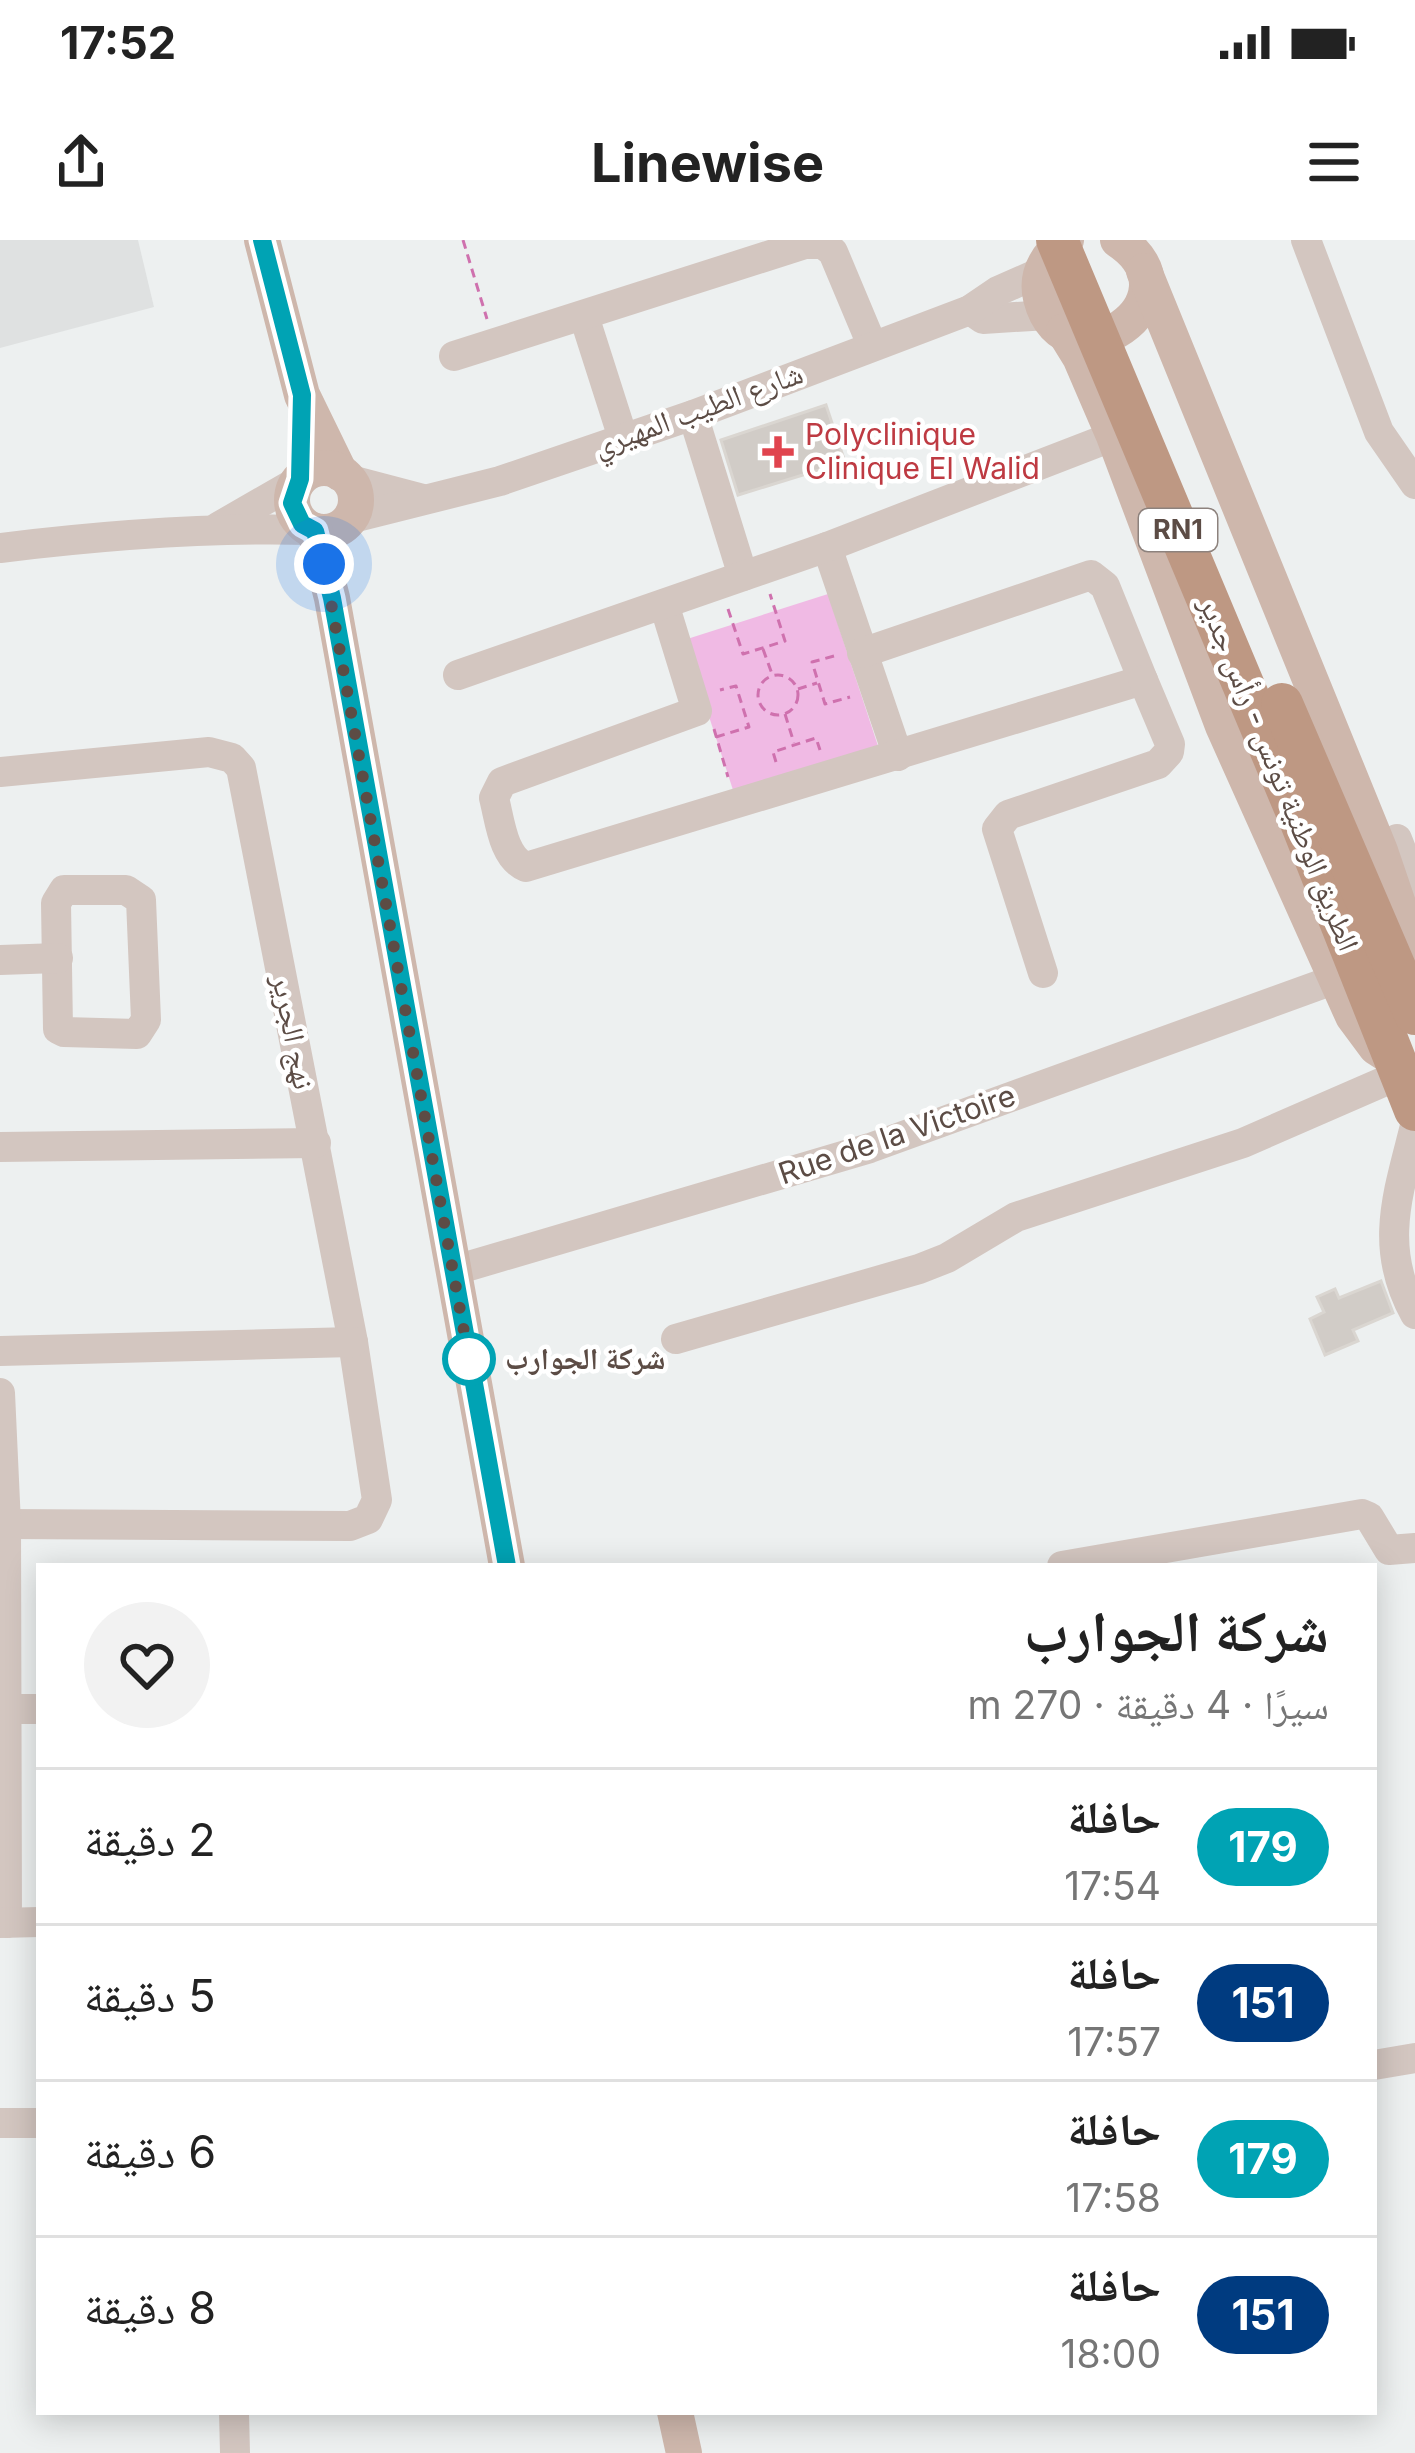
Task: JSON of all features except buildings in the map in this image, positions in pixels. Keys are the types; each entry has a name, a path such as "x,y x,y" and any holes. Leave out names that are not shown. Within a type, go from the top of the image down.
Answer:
{"highway":[{"name":"الطريق الوطنية تونس - رأس جدير","path":"1118,247 1402,1080"},
{"name":"الطريق الوطنية تونس - رأس جدير","path":"1047,252 1313,814 1415,1014"}],"main road":[{"path":"262,240 302,395 355,496 331,525 332,598 506,1563"},
{"path":"1056,323 1095,339 1124,328 1143,303 1118,247"},
{"path":"1118,247 1397,838 1415,953"},
{"path":"1047,252 1039,287 1080,357 1114,436 1223,726 1352,1016 1402,1080"},
{"path":"302,395 299,480 292,503 302,524 331,525"},
{"path":"299,480 322,468 344,476"},
{"path":"676,2415 684,2453"}],"street":[{"path":"1306,240 1379,432 1415,484"},
{"path":"454,356 805,244 823,244 832,252 872,345"},
{"name":"شارع الطيب المهيري","path":"0,548 109,534 331,525 500,481 692,415 970,310 1047,252"},
{"path":"970,310 983,319 1056,323"},
{"path":"584,316 623,438"},
{"path":"692,415 742,577"},
{"path":"458,675 827,547 1114,436"},
{"name":"شارع الطيب المهيري","path":"344,476 423,499"},
{"name":"شارع الطيب المهيري","path":"218,527 299,480"},
{"path":"827,547 898,756"},
{"path":"861,650 1090,575 1105,586 1170,744 1158,764 1008,815 997,830 1043,973"},
{"path":"664,604 696,705 502,782 494,798 511,857 526,867 1143,680"},
{"name":"نهج الجرير","path":"0,772 209,752 232,758 241,768 353,1342 376,1500 368,1519 350,1526 6,1524"},
{"path":"1397,838 1415,884"},
{"path":"126,890 137,895 141,900 146,1020 142,1031 61,1031 56,1024 58,958 60,893 126,890"},
{"path":"0,960 58,958"},
{"name":"Rue de la Victoire","path":"452,1271 902,1137 1336,979"},
{"path":"676,1339 919,1269 1016,1217 1243,1143 1402,1080"},
{"path":"1415,1126 1395,1207 1392,1256 1415,1314"},
{"path":"0,1148 316,1143"},
{"path":"0,1351 353,1342"},
{"path":"0,1394 6,1524 3,1923 36,1922"},
{"path":"1079,1563 1362,1514 1371,1520 1389,1550 1415,1548"},
{"path":"3,1709 36,1708"},
{"path":"1377,2064 1415,2058"},
{"path":"0,2123 36,2123"},
{"path":"234,2415 236,2453"}],"path":[{"path":"463,240 495,344"},
{"path":"742,577 785,640 742,654 742,577"},
{"path":"763,648 772,676"},
{"path":"861,650 812,662 825,704 874,689"},
{"path":"772,676 788,677 798,689 796,704 785,714 769,713 759,701 760,686 772,676"},
{"path":"798,689 819,683"},
{"path":"716,737 749,728 736,686 696,705 710,717 716,737 736,802"},
{"path":"785,714 795,745"},
{"path":"785,788 773,752 816,738 828,774"}],"shaded area":[{"path":"0,240 138,240 154,307 0,348"},
{"path":"828,594 878,746 734,793 684,640"}],"bus line":[{"name":"179","path":"262,240 302,395 300,479 292,503 302,524 315,531 332,598 506,1563"}],"place":[{"name":"Polyclinique Clinique El Walid","path":"778,452"},
{"name":"شركة الجوارب","path":"469,1359"}],"route":[{"path":"324,564 469,1359"}]}
